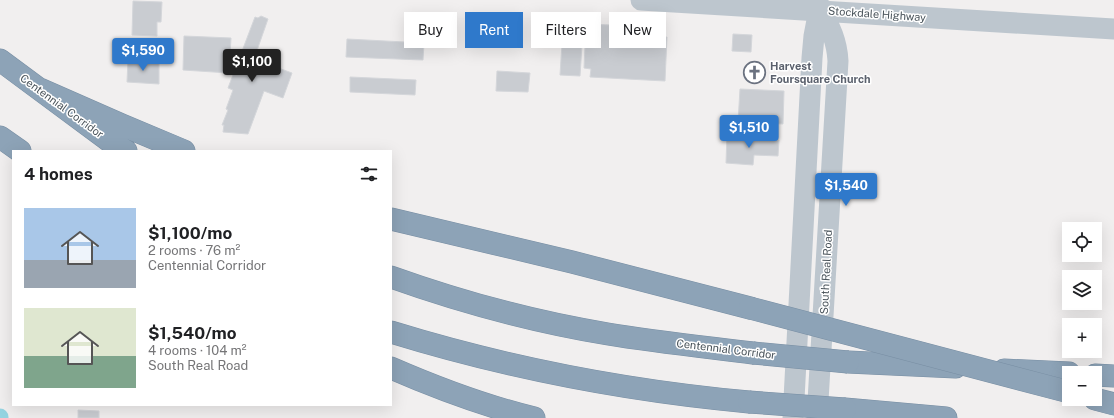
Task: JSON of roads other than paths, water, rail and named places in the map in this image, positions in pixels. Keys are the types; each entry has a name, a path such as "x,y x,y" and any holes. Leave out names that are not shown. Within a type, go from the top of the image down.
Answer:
{"highway":[{"name":"Centennial Corridor","path":"0,60 112,143 124,150"},
{"path":"33,84 122,125 182,150"},
{"path":"0,137 19,150"},
{"path":"392,219 572,262 1062,390"},
{"name":"Centennial Corridor","path":"392,277 507,312 608,334 753,353 848,362 1062,373"},
{"path":"392,332 476,356 546,373 652,391 750,402 946,418"},
{"path":"393,368 434,390 493,418"},
{"path":"393,368 449,391 534,418"},
{"path":"1102,375 1114,376"},
{"path":"1102,401 1114,404"}],"street":[{"name":"Stockdale Highway","path":"641,0 819,5 1114,29"},
{"path":"793,418 812,58 819,5"},
{"name":"South Real Road","path":"817,418 838,61 834,34 819,5"}],"place":[{"name":"Harvest Foursquare Church","path":"754,72"}]}
